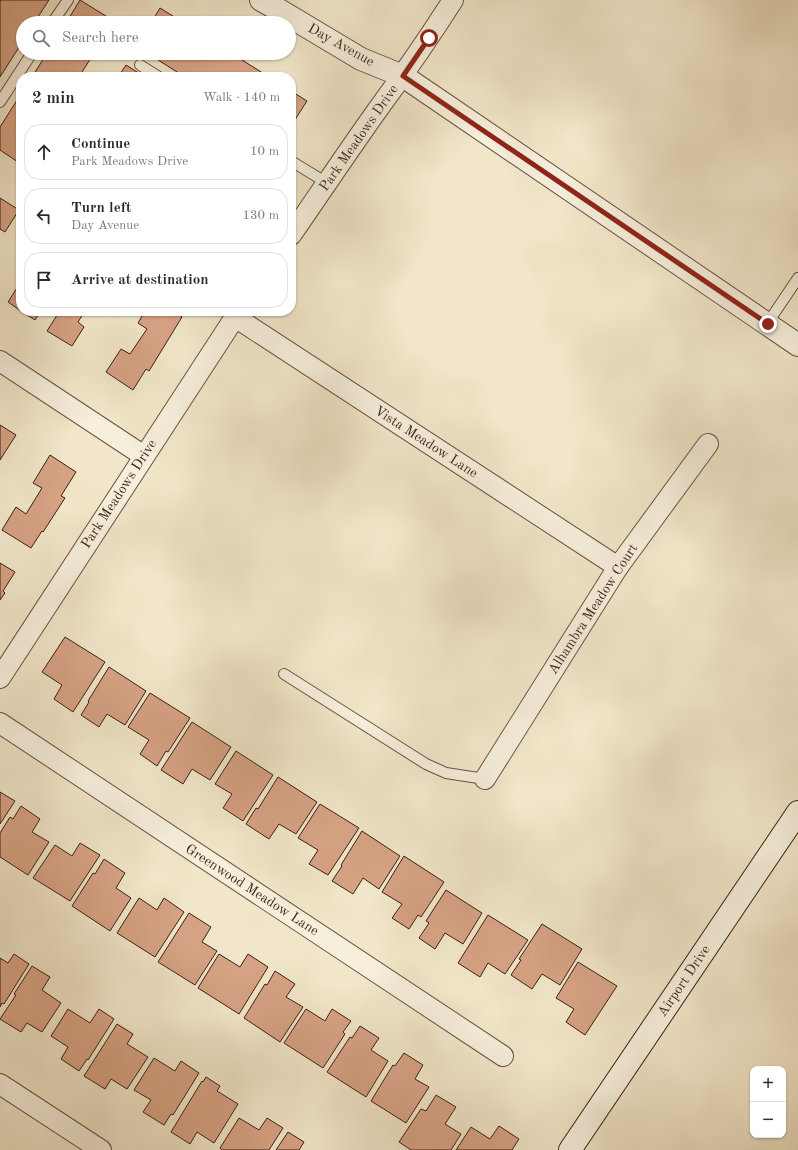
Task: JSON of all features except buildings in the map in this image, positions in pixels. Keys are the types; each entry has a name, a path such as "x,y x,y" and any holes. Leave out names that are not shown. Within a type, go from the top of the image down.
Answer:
{"street":[{"name":"Day Avenue","path":"261,0 289,16"},
{"name":"Park Meadows Drive","path":"296,228 429,38 449,1"},
{"name":"Day Avenue","path":"296,20 361,59 403,76 798,345"},
{"name":"Park Meadows Drive","path":"0,678 236,316"},
{"name":"Vista Meadow Lane","path":"240,316 618,567"},
{"path":"0,360 144,456"},
{"name":"Alhambra Meadow Court","path":"484,779 618,567 708,444"},
{"name":"Greenwood Meadow Lane","path":"0,723 503,1056"},
{"name":"Airport Drive","path":"570,1150 798,812"},
{"path":"0,1084 101,1150"}],"lane":[{"path":"57,16 68,0"},
{"path":"20,72 27,60"},
{"path":"140,65 151,72"},
{"path":"0,102 16,78"},
{"path":"296,164 327,184"},
{"path":"768,324 798,278"},
{"path":"284,674 426,764 446,773 484,779"}],"route":[{"path":"429,38 403,76 768,324"}]}
